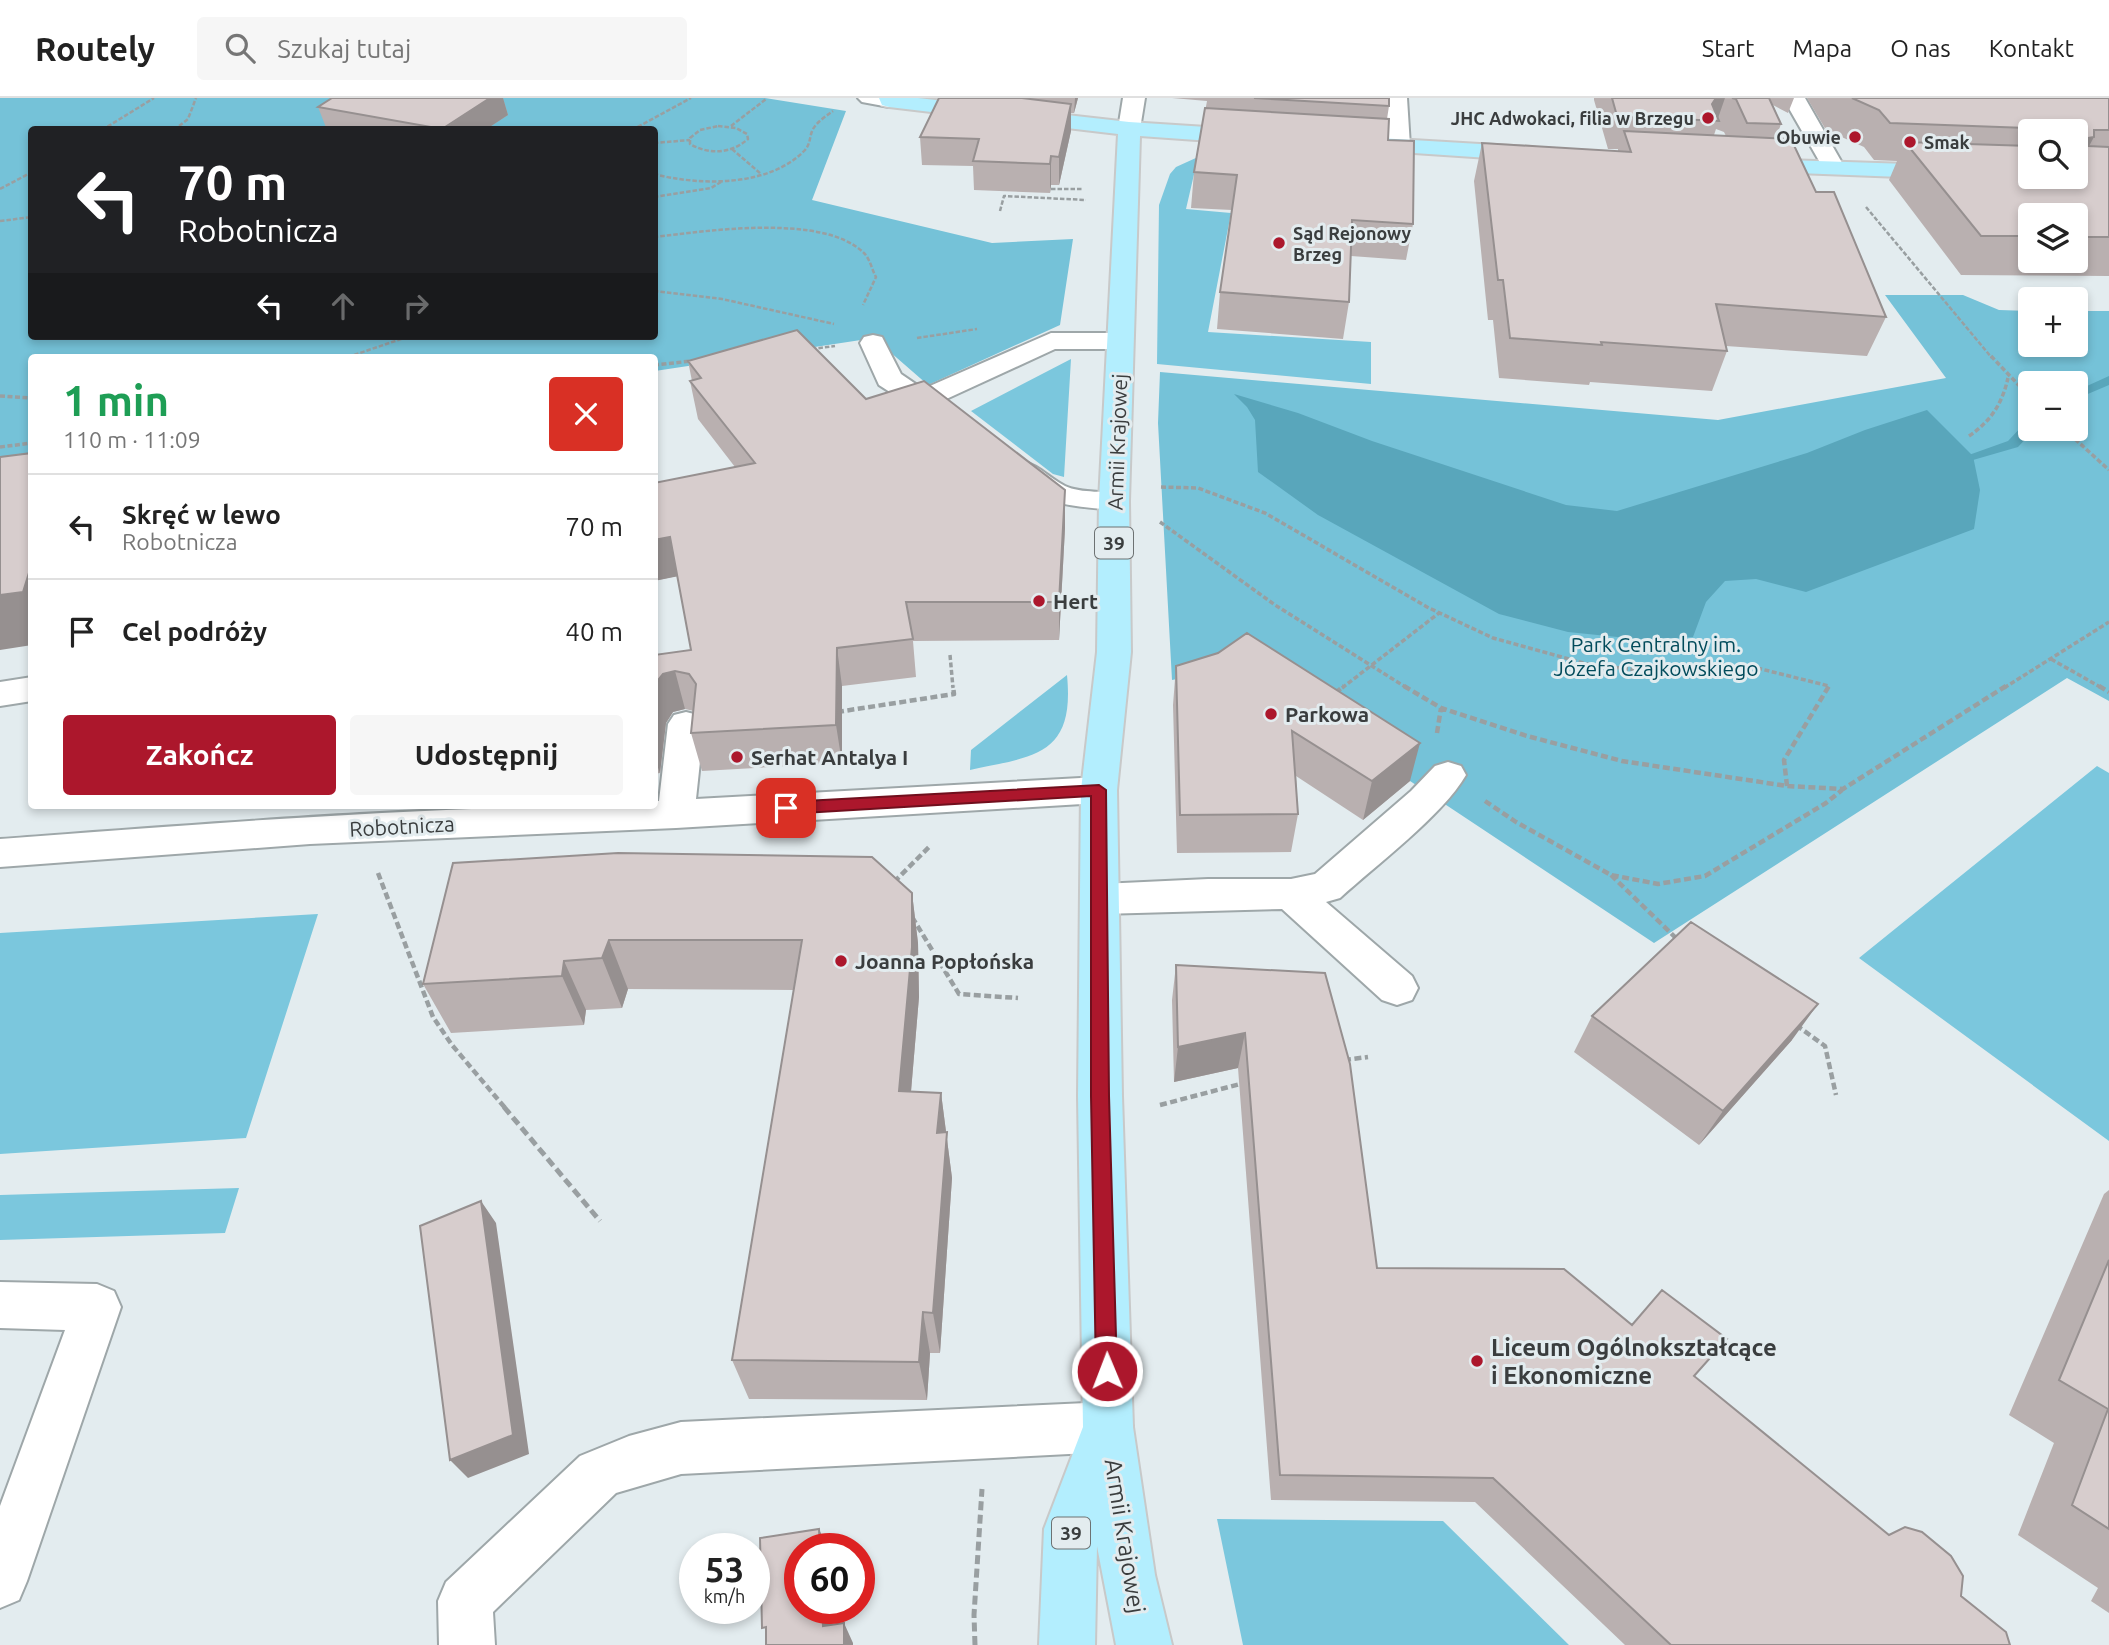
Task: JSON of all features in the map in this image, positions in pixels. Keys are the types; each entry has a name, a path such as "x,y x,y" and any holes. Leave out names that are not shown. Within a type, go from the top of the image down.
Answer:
{"main road":[{"path":"883,99 1129,129 1278,139"},
{"name":"Armii Krajowej","path":"1129,129 1130,158 1114,501 1114,652 1099,790 1100,1096 1108,1426 1128,1575 1144,1645"},
{"path":"1340,143 1557,155"},
{"path":"1726,165 2018,175"},
{"name":"Armii Krajowej","path":"1068,1645 1071,1529 1108,1426"}],"street":[{"path":"1129,129 1134,98"},
{"path":"1396,98 1399,146"},
{"path":"1794,98 1834,169"},
{"path":"923,399 1051,341 1120,341"},
{"path":"873,343 889,379 968,431"},
{"path":"1002,456 1059,496 1114,501"},
{"path":"0,694 28,690"},
{"path":"676,814 686,724"},
{"path":"1101,899 1208,894 1291,894 1326,887 1424,801 1448,775"},
{"name":"Robotnicza","path":"0,853 310,830 676,814 1099,790"},
{"path":"1291,894 1397,988"},
{"path":"0,1305 97,1307 0,1581"},
{"path":"467,1645 465,1601 598,1474 629,1462 681,1448 1108,1426"}],"path":[{"path":"109,126 154,98"},
{"path":"179,126 188,119 196,98"},
{"path":"637,126 691,98"},
{"path":"730,127 766,99"},
{"path":"658,175 679,180 722,181 761,174 796,158 811,140 814,127 836,109"},
{"path":"658,143 690,140 706,128 730,127 744,131 748,136 742,145 732,149 701,150 693,146 690,140"},
{"path":"732,149 761,174"},
{"path":"0,189 28,174"},
{"path":"658,196 711,188 722,181"},
{"path":"1051,189 1088,189"},
{"path":"1000,211 1004,196 1087,200"},
{"path":"1861,201 2018,386"},
{"path":"0,221 28,218"},
{"path":"658,237 770,227 820,234 850,243 866,254 876,277 867,300 857,312"},
{"path":"658,291 722,299 844,327"},
{"path":"803,350 980,328"},
{"path":"357,354 398,340"},
{"path":"658,364 693,360"},
{"path":"1969,436 1984,428 1995,416 2008,377"},
{"path":"0,396 28,398"},
{"path":"2077,441 2109,470"},
{"path":"0,447 28,444"},
{"path":"1155,487 1198,488 1265,513 1439,612 1493,638 1587,664 1662,673 1749,666 1829,686 1784,760 1787,786"},
{"path":"1157,519 1275,604 1441,708 1527,736 1622,761 1787,786 1843,789"},
{"path":"1328,698 1372,667 1439,612"},
{"path":"1611,875 1658,884 1705,876 1826,803 1843,789 2109,622"},
{"path":"824,714 954,694 950,655"},
{"path":"2051,659 2109,692"},
{"path":"1448,775 1516,822 1611,875 1680,942"},
{"path":"894,882 933,843"},
{"path":"378,873 433,1017 452,1045 600,1221"},
{"path":"909,913 917,920 959,994 1018,998"},
{"path":"1791,1022 1825,1046 1836,1095"},
{"path":"1334,1061 1368,1058"},
{"path":"1160,1105 1248,1082"},
{"path":"975,1645 974,1615 982,1485"}],"shaded area":[{"path":"1198,157 1186,209 1231,213 1208,332 1371,342 1371,384 1157,364 1159,205 1170,174 1176,167"},
{"path":"1071,359 1064,477 1053,474 971,411"},
{"path":"1234,394 1298,413 1372,441 1566,505 1617,511 1807,453 1927,410 1973,456 1980,490 1974,529 1806,592 1756,579 1725,581 1706,602 1693,637 1647,640 1568,632 1499,614 1318,515 1258,472 1255,420"},
{"path":"1067,675 1068,702 1064,722 1057,737 1046,748 1013,761 970,770 971,750"},
{"path":"2097,766 2109,773 2109,1141 1859,958"},
{"path":"318,914 246,1138 0,1154 0,933"},
{"path":"239,1188 225,1233 0,1240 0,1195"},
{"path":"1217,1519 1443,1521 1569,1645 1243,1645"}],"green space":[{"path":"0,98 765,98 846,111 812,200 992,243 1073,239 1060,325 928,385 874,338 658,371 658,354 28,354 28,457 0,461"},
{"name":"Park Centralny im. Józefa Czajkowskiego","path":"1885,295 1963,295 1999,310 2018,311 2018,357 2088,357 2088,311 2109,311 2109,701 2067,678 1654,943 1410,781 1246,666 1172,680 1158,423 1160,372 1718,420 1946,378"}],"building":[{"path":"332,98 490,98 447,126 425,126 318,107"},
{"path":"939,98 1022,98 1071,104 1059,157 1051,156 1050,164 973,161 979,139 920,137"},
{"path":"1254,98 1389,98 1389,106"},
{"path":"1612,98 1716,98 1712,104 1719,121 1617,116"},
{"path":"1732,98 1769,98 1781,124 1747,123 1736,99"},
{"path":"1852,98 2109,98 2109,130 2094,130 2094,137 2088,138 2088,119 2018,119 2018,128 1890,123 1879,110"},
{"path":"1205,108 1389,119 1388,140 1414,141 1413,224 1352,220 1349,302 1220,292 1237,175 1194,172"},
{"path":"1624,131 1791,139 1816,192 1834,192 1886,317 1716,304 1727,351 1510,338 1503,280 1498,280 1482,143 1631,152"},
{"path":"1905,142 2018,146 2018,189 2088,189 2088,146 2109,147 2109,237 2088,237 2088,203 2018,203 2018,236 1981,236"},
{"path":"797,330 866,399 924,381 1065,490 1059,602 906,602 913,639 837,648 836,725 691,733 696,684 689,674 675,671 663,674 658,681 658,654 691,650 670,537 658,539 658,482 755,463 690,381 701,378 688,361"},
{"path":"28,454 28,576 23,592 0,595 0,457"},
{"path":"1247,633 1420,743 1372,781 1292,731 1298,814 1180,815 1176,666 1218,653"},
{"path":"618,853 872,857 912,893 912,947 899,1091 941,1093 937,1133 947,1132 933,1313 923,1312 919,1362 732,1360 802,940 609,940 602,958 564,961 562,976 423,984 453,863"},
{"path":"1691,922 1818,1004 1723,1111 1592,1016"},
{"name":"Liceum Ogólnokształcące i Ekonomiczne","path":"1176,965 1325,973 1350,1064 1377,1268 1564,1269 1632,1325 1662,1290 1727,1339 1694,1376 1889,1535 1905,1527 1922,1532 1951,1556 1963,1576 1961,1596 2006,1632 2010,1645 1671,1645 1493,1478 1280,1475 1245,1033 1178,1047"},
{"path":"481,1201 513,1435 450,1460 420,1226"},
{"path":"2109,1260 2109,1529 2072,1505 2108,1409 2059,1380"},
{"path":"819,1529 819,1533 793,1533"},
{"path":"784,1534 784,1624 844,1624 844,1645 766,1645 766,1627 762,1628 762,1624 770,1624 770,1536"}],"waterway":[{"path":"2088,390 2109,380"},
{"path":"1973,456 2013,444 2018,439"}],"place":[{"name":"JHC Adwokaci, filia w Brzegu","path":"1708,118"},
{"name":"Obuwie","path":"1855,137"},
{"name":"Smak","path":"1910,142"},
{"name":"Sąd Rejonowy Brzeg","path":"1279,243"},
{"name":"Hert","path":"1039,601"},
{"name":"Parkowa","path":"1271,714"},
{"name":"Serhat Antalya I","path":"737,757"},
{"name":"Joanna Popłońska","path":"841,961"},
{"name":"Liceum Ogólnokształcące i Ekonomiczne","path":"1477,1361"}],"route":[{"path":"786,808 1099,790 1100,1096 1107,1371"}]}
